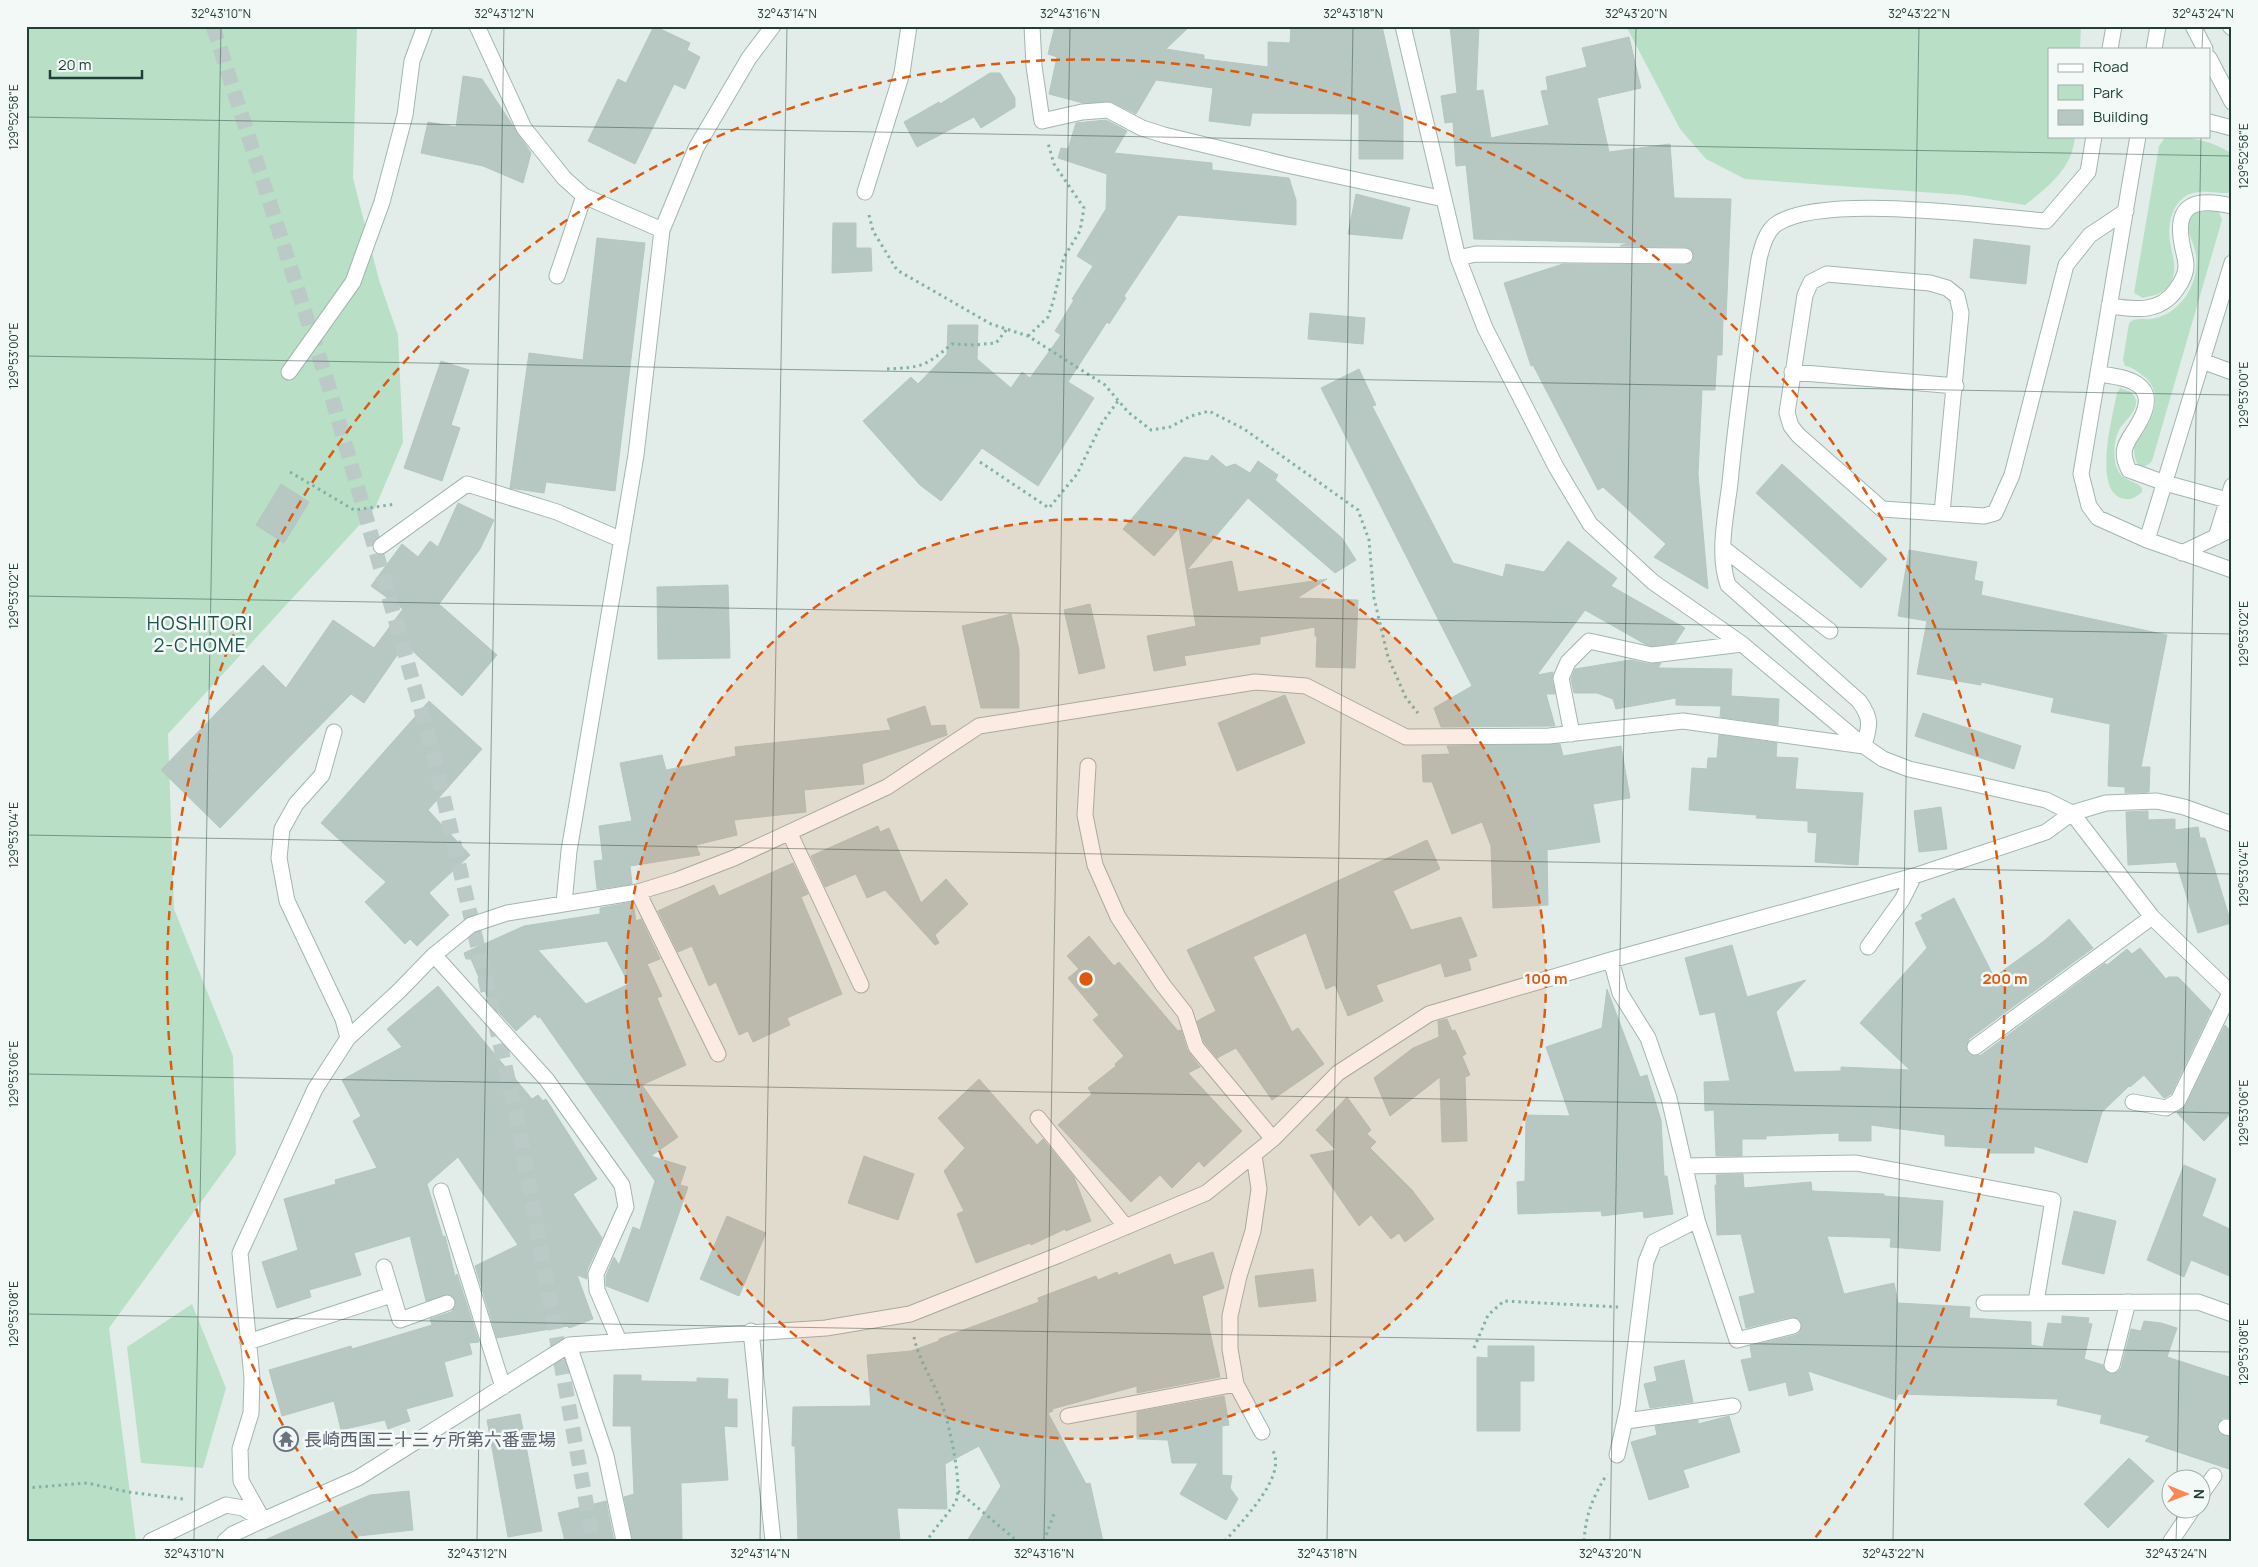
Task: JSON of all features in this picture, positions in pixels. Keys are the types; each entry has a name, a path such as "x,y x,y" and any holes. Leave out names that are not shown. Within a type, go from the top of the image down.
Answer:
{"street":[{"path":"289,372 354,282 382,202 405,115 412,60 425,26"},
{"path":"477,26 524,128 564,178 584,196 662,230"},
{"path":"564,903 569,851 636,455 662,230 696,148 749,58 774,26"},
{"path":"865,192 902,73 909,26"},
{"path":"1032,26 1034,66 1042,121 1082,112 1108,110 1142,128 1164,135 1287,165 1444,199"},
{"path":"1403,26 1458,258 1485,328 1556,466 1590,524 1653,582 1742,644 1864,746 1883,759 1909,769 2046,800 2072,813 2152,917 2231,994 2178,1101 2166,1108 2133,1102"},
{"path":"2110,48 2114,26"},
{"path":"2154,48 2158,26"},
{"path":"2193,26 2204,48"},
{"path":"2210,59 2228,81 2232,102"},
{"path":"2210,122 2232,128"},
{"path":"1864,746 1870,727 1869,715 1859,701 1728,585 1724,571 1723,548 1735,428 1758,259 1764,240 1776,224 1796,215 1828,211 1880,208 2046,221 2088,172 2094,138"},
{"path":"2138,138 2081,474 2089,506 2098,518 2147,540 2232,570"},
{"path":"557,276 584,196"},
{"path":"2109,306 2146,308 2158,305 2171,298 2182,281 2186,268 2180,225 2184,210 2193,204 2204,202 2232,206"},
{"path":"1942,513 1962,313 1957,296 1947,288 1920,282 1827,274 1811,282 1805,295 1792,372 1788,413 1791,426 1798,435 1882,509 1984,516 1995,512 2012,475 2066,265 2090,235 2126,211"},
{"path":"1458,258 1476,254 1685,256"},
{"path":"2147,540 2232,263"},
{"path":"2202,362 2232,372"},
{"path":"1792,372 1956,386"},
{"path":"2098,374 2126,377 2139,384 2144,391 2144,408 2140,420 2125,443 2124,460 2130,470 2165,483 2230,493 2216,537"},
{"path":"381,546 467,484 557,512 622,540"},
{"path":"2182,553 2232,529"},
{"path":"1723,548 1830,631"},
{"path":"1572,734 1561,678 1568,662 1589,641 1652,655 1742,644"},
{"path":"262,1520 241,1481 240,1449 251,1413 252,1378 240,1253 315,1089 348,1038 399,991 434,955 471,924 507,913 638,892 677,880 790,834 888,788 979,726 1255,682 1306,686 1406,737 1549,736 1683,721 1864,746"},
{"path":"334,732 322,775 296,804 282,829 279,858 287,901 343,1019 348,1038"},
{"path":"1088,766 1085,815 1094,865 1118,917 1163,985 1185,1013 1196,1047 1273,1139"},
{"path":"225,1541 233,1534 262,1520 358,1478 569,1345 751,1331 826,1328 910,1314 1206,1193 1273,1139 1338,1073 1429,1014 1611,960 1914,876 2046,832 2072,813 2106,803 2157,802 2184,807 2232,824"},
{"path":"790,834 861,985"},
{"path":"1868,947 1902,900 1914,876"},
{"path":"638,892 718,1054"},
{"path":"1975,1047 2152,917"},
{"path":"434,955 547,1080 622,1185 626,1207 596,1274 597,1290 619,1341"},
{"path":"1611,960 1620,993 1648,1038 1669,1098 1697,1220 1737,1340 1793,1326"},
{"path":"1038,1118 1126,1227"},
{"path":"1254,1154 1259,1189 1253,1231 1239,1276 1230,1316 1230,1349 1236,1384 1262,1432"},
{"path":"1685,1166 1856,1163 2053,1200 2036,1302"},
{"path":"441,1191 503,1387"},
{"path":"1617,1455 1626,1421 1646,1262 1654,1242 1697,1220"},
{"path":"384,1267 400,1320 447,1303"},
{"path":"248,1342 391,1295"},
{"path":"1984,1302 2198,1302 2232,1314"},
{"path":"2112,1365 2128,1302"},
{"path":"751,1331 773,1541"},
{"path":"569,1345 606,1456 624,1541"},
{"path":"1068,1416 1236,1384"},
{"path":"1626,1421 1733,1406"},
{"path":"2210,1482 2214,1476"},
{"path":"152,1541 226,1505 243,1508 262,1520"},
{"path":"2171,1541 2185,1520"}],"path":[{"path":"1028,336 1048,317 1064,257 1080,231 1084,208 1054,164 1042,121"},
{"path":"865,192 866,206 873,232 897,270 991,324 1028,336 1106,385 1128,412 1151,430 1170,428 1191,416 1209,411 1244,429 1358,510 1369,540 1374,598 1388,657 1406,698 1436,736"},
{"path":"887,369 916,367 927,364 952,344 996,343 1007,329"},
{"path":"980,462 1049,508 1077,474 1102,423 1118,401"},
{"path":"290,472 354,510 401,504"},
{"path":"1474,1348 1488,1314 1504,1302 1640,1308"},
{"path":"910,1314 916,1349 943,1407 955,1457 957,1500 926,1541"},
{"path":"1225,1541 1267,1489 1275,1473 1275,1455 1262,1432"},
{"path":"1584,1541 1585,1524 1593,1496 1617,1455"},
{"path":"26,1488 87,1483 128,1492 186,1500"},
{"path":"957,1490 1017,1541"},
{"path":"1044,1541 1055,1511"}],"green space":[{"path":"26,26 357,26 353,178 379,280 398,335 403,442 375,508 168,734 174,909 233,1056 236,1154 109,1328 136,1541 26,1541"},
{"path":"1626,26 2081,26 2080,48 2048,48 2048,138 2075,138 2070,158 2058,176 2025,205 1963,195 1745,179 1706,159 1680,129"},
{"path":"2165,138 2189,138 2201,140 2225,149 2232,154 2232,186 2228,193 2193,193 2186,196 2176,206 2171,220 2169,235 2174,261 2173,279 2163,292 2143,298 2134,293 2159,146"},
{"path":"2211,211 2219,212 2222,220 2152,461 2142,467 2139,466 2135,459 2134,444 2146,429 2154,410 2155,400 2150,382 2130,367 2125,366 2123,360 2129,323 2137,319 2151,319 2165,315 2182,301 2190,289 2196,272 2196,255 2188,222 2194,214"},
{"path":"2120,388 2131,392 2135,397 2136,403 2132,413 2118,432 2114,449 2116,467 2119,472 2124,478 2138,484 2142,488 2142,492 2130,499 2121,498 2113,491 2108,480 2106,466 2109,433 2117,393"},
{"path":"192,1304 226,1388 203,1468 141,1463 127,1347"}],"building":[{"path":"654,26 690,43 687,50 700,57 685,89 674,84 635,164 588,141 618,79 626,83"},
{"path":"1055,26 1190,26 1166,49 1204,55 1204,59 1268,67 1268,42 1290,43 1291,26 1382,26 1403,120 1403,159 1359,159 1359,114 1252,113 1250,126 1209,121 1213,88 1156,80 1136,114 1112,102 1083,103 1049,94 1057,57 1048,54"},
{"path":"1450,26 1479,26 1476,91 1483,90 1491,138 1549,125 1541,91 1548,90 1546,77 1587,67 1582,48 1629,37 1641,88 1597,98 1609,152 1670,144 1674,198 1731,199 1726,319 1723,319 1722,355 1717,355 1715,390 1702,390 1698,474 1708,589 1654,557 1666,544 1603,487 1598,490 1533,365 1531,366 1504,283 1563,264 1685,265 1693,261 1693,252 1685,247 1620,246 1628,243 1474,239 1466,165 1456,166 1453,122 1445,123 1441,96 1457,93"},
{"path":"990,73 1000,73 1015,98 1015,107 981,128 974,117 917,147 904,122 939,102 940,104"},
{"path":"463,76 482,79 531,153 523,183 483,166 421,153 428,122 456,127"},
{"path":"1106,120 1127,131 1114,153 1212,163 1212,170 1289,178 1296,200 1296,225 1178,215 1124,296 1126,298 1109,324 1107,322 1068,382 1094,398 1038,486 982,448 941,501 920,485 863,421 911,377 918,384 947,354 948,325 978,325 977,359 1011,388 1022,372 1030,378 1061,335 1055,331 1093,266 1077,256 1106,209 1107,174 1058,158 1061,148 1068,149 1076,123"},
{"path":"1356,194 1410,208 1402,239 1348,234"},
{"path":"833,223 856,223 856,248 871,248 872,271 832,273"},
{"path":"597,238 645,243 615,491 546,482 544,493 510,488 529,353 583,360"},
{"path":"1974,239 2030,246 2026,284 1970,278"},
{"path":"1310,313 1365,318 1363,344 1308,339"},
{"path":"441,361 469,370 451,425 460,428 442,481 404,468"},
{"path":"1359,369 1376,405 1372,406 1453,563 1503,577 1506,564 1544,572 1568,541 1617,578 1611,586 1685,628 1675,643 1652,646 1645,644 1585,610 1537,675 1553,672 1552,680 1555,694 1546,694 1555,726 1441,727 1434,708 1472,686 1321,388"},
{"path":"1212,455 1226,467 1235,464 1250,473 1258,461 1278,475 1275,480 1342,538 1356,560 1335,573 1248,498 1187,570 1232,561 1238,592 1327,579 1297,598 1358,600 1355,668 1316,667 1317,636 1315,636 1315,627 1260,637 1260,644 1184,656 1186,665 1154,671 1147,636 1196,626 1179,528 1154,556 1123,529 1184,457 1208,461"},
{"path":"1782,464 1887,559 1861,588 1756,493"},
{"path":"281,484 309,502 284,543 256,525"},
{"path":"458,503 494,520 480,549 439,604 497,655 462,696 407,646 402,653 400,651 364,703 351,694 220,828 161,770 263,665 286,688 333,620 374,648 403,609 371,586 402,544 418,557 430,541 438,547"},
{"path":"1909,550 1977,562 1974,580 1983,582 1981,595 2167,635 2141,767 2150,767 2149,792 2125,793 2125,787 2108,786 2110,724 2051,712 2054,698 1981,682 1981,685 1917,674 1927,621 1898,616"},
{"path":"728,585 730,658 658,659 657,587"},
{"path":"1090,604 1105,668 1079,674 1064,610"},
{"path":"1011,614 1019,650 1019,708 981,708 962,626"},
{"path":"1630,660 1650,664 1661,663 1658,668 1732,669 1731,696 1779,699 1778,725 1720,717 1721,706 1676,705 1676,698 1616,709 1613,699 1597,693 1574,693 1571,679 1575,669"},
{"path":"1285,695 1305,743 1237,771 1218,723"},
{"path":"429,701 482,749 428,810 470,855 429,893 449,915 417,946 410,939 405,944 365,902 386,882 321,823"},
{"path":"925,706 931,726 945,725 947,735 862,764 864,784 804,790 806,812 734,820 737,835 696,845 700,855 630,866 632,884 597,889 594,861 603,860 599,826 632,821 620,763 662,755 666,770 736,756 735,747 891,730 887,719"},
{"path":"1923,713 2021,746 2014,769 1915,736"},
{"path":"1719,735 1777,743 1776,757 1798,758 1795,789 1863,793 1858,865 1815,862 1817,833 1808,832 1808,821 1756,818 1757,815 1689,810 1692,768 1707,769 1708,758 1717,758"},
{"path":"1560,744 1563,756 1621,746 1630,798 1593,804 1600,842 1547,850 1548,905 1493,908 1491,846 1482,822 1452,834 1432,782 1423,782 1422,755 1450,754 1447,746"},
{"path":"1941,807 1947,849 1919,852 1914,811"},
{"path":"2148,811 2148,820 2175,819 2175,830 2198,827 2200,838 2205,838 2231,923 2198,933 2176,862 2128,865 2126,812"},
{"path":"878,826 880,832 889,828 921,903 946,879 968,904 935,935 939,943 935,945 885,890 867,898 856,874 825,887 811,856"},
{"path":"1427,840 1440,869 1393,891 1411,930 1461,917 1477,956 1468,959 1471,970 1445,977 1441,963 1376,985 1383,1001 1348,1016 1335,985 1326,989 1306,933 1253,957 1292,1032 1298,1028 1324,1064 1272,1100 1236,1048 1217,1058 1204,1042 1197,1021 1216,1011 1187,950"},
{"path":"793,863 808,894 801,897 842,994 787,1018 790,1025 753,1042 748,1031 739,1035 716,982 709,986 692,946 678,952 658,911 714,885 719,896"},
{"path":"1954,898 1994,977 2044,941 2069,919 2093,948 1969,1039 1966,1048 1968,1053 1976,1056 1981,1055 2105,963 2107,965 2127,949 2132,954 2140,948 2166,979 2168,977 2178,977 2211,1011 2171,1094 2164,1098 2144,1075 2129,1086 2102,1112 2087,1163 2034,1146 2034,1153 1988,1153 1988,1148 1945,1146 1945,1135 1871,1125 1871,1141 1839,1141 1839,1133 1766,1136 1766,1139 1742,1139 1742,1156 1716,1156 1714,1110 1705,1111 1704,1082 1730,1081 1715,1012 1700,1015 1685,958 1732,945 1747,997 1806,980 1776,1012 1794,1072 1841,1071 1841,1067 1910,1070 1860,1023 1927,948 1915,923 1923,919 1921,915"},
{"path":"633,902 636,921 641,919 660,959 647,964 662,996 657,998 686,1065 642,1085 678,1137 651,1156 686,1167 680,1185 688,1187 648,1302 606,1286 606,1276 614,1257 619,1265 633,1227 640,1230 655,1181 540,1017 538,1018 535,1014 516,1031 490,1003 471,959 466,959 464,953 524,926 600,914 600,908","holes":["607,941 629,984 586,1004 538,950"]},
{"path":"1089,936 1114,966 1119,962 1178,1031 1181,1030 1187,1050 1200,1067 1188,1073 1242,1131 1204,1167 1199,1161 1172,1188 1160,1175 1131,1202 1058,1125 1092,1094 1088,1088 1116,1066 1115,1064 1124,1056 1093,1020 1099,1015 1068,978 1079,969 1067,956"},
{"path":"438,986 532,1099 538,1095 543,1101 546,1099 597,1179 573,1194 602,1238 587,1270 587,1279 577,1275 593,1319 569,1328 568,1326 497,1338 475,1266 518,1245 458,1157 427,1184 443,1237 445,1236 455,1276 457,1274 479,1342 469,1343 472,1354 444,1362 453,1396 406,1409 410,1421 388,1429 385,1420 341,1430 334,1401 282,1416 269,1370 351,1346 352,1349 432,1325 430,1319 451,1312 456,1305 453,1296 448,1294 426,1301 410,1236 354,1253 361,1275 309,1290 311,1297 277,1308 262,1262 298,1250 284,1199 336,1184 335,1180 377,1168 353,1121 361,1116 342,1080 402,1047 387,1029"},
{"path":"1607,989 1640,1077 1647,1075 1661,1120 1664,1176 1667,1176 1673,1214 1644,1218 1643,1211 1602,1216 1601,1211 1518,1214 1517,1182 1525,1181 1526,1115 1570,1116 1546,1047 1602,1028"},
{"path":"1447,1019 1452,1031 1455,1030 1466,1054 1462,1056 1470,1075 1465,1077 1467,1141 1442,1142 1440,1077 1390,1116 1374,1078 1413,1048 1439,1037 1438,1021"},
{"path":"2225,1025 2232,1033 2232,1112 2204,1141 2177,1113 2186,1105"},
{"path":"979,1079 1037,1145 1043,1139 1074,1177 1091,1221 1066,1231 1065,1229 1031,1245 1030,1243 976,1263 957,1214 964,1211 944,1171 965,1148 938,1118"},
{"path":"1347,1097 1371,1130 1367,1134 1376,1142 1370,1148 1412,1190 1434,1219 1405,1242 1399,1233 1391,1239 1371,1215 1359,1226 1310,1155 1336,1150 1316,1130"},
{"path":"864,1156 914,1174 898,1220 848,1203"},
{"path":"2184,1165 2216,1179 2202,1216 2232,1230 2232,1277 2191,1260 2184,1277 2147,1260"},
{"path":"1743,1174 1744,1188 1811,1182 1812,1191 1884,1194 1884,1196 1943,1201 1940,1251 1890,1247 1891,1238 1827,1236 1844,1294 1894,1283 1898,1303 1970,1307 1969,1318 2031,1322 2031,1345 2043,1347 2048,1323 2062,1324 2062,1316 2089,1318 2088,1323 2092,1324 2084,1359 2103,1365 2105,1371 2110,1374 2118,1372 2121,1368 2131,1329 2141,1331 2144,1321 2161,1323 2177,1328 2167,1357 2232,1378 2232,1418 2222,1418 2217,1426 2220,1434 2232,1437 2232,1470 2145,1441 2150,1436 2100,1423 2102,1415 2057,1405 2058,1399 1898,1394 1896,1400 1808,1371 1813,1390 1789,1396 1786,1382 1749,1391 1741,1360 1752,1358 1750,1346 1796,1335 1800,1332 1802,1324 1799,1319 1791,1317 1746,1328 1739,1297 1755,1293 1741,1234 1717,1235 1715,1185 1717,1185 1716,1175"},
{"path":"2074,1211 2116,1221 2104,1274 2062,1264"},
{"path":"727,1216 766,1233 739,1296 700,1279"},
{"path":"1213,1252 1224,1288 1202,1296 1220,1377 1137,1393 1137,1386 1052,1409 1053,1411 1048,1413 1086,1484 1090,1483 1103,1541 967,1541 1001,1486 979,1446 945,1464 947,1509 897,1508 900,1541 798,1541 795,1446 792,1446 793,1407 871,1406 867,1355 911,1351 1039,1302 1038,1298 1096,1276 1098,1280 1117,1272 1118,1275 1170,1254 1174,1265"},
{"path":"1313,1269 1316,1301 1259,1307 1255,1276"},
{"path":"1488,1346 1534,1346 1534,1381 1520,1381 1520,1431 1477,1431 1477,1357 1488,1358"},
{"path":"1684,1360 1693,1402 1650,1408 1644,1384 1657,1381 1654,1367"},
{"path":"614,1375 641,1375 641,1381 697,1382 697,1378 728,1379 727,1399 737,1399 737,1427 724,1426 728,1480 681,1483 682,1541 633,1541 624,1497 634,1494 631,1426 613,1426"},
{"path":"1224,1396 1229,1425 1222,1426 1222,1475 1232,1476 1230,1488 1238,1499 1226,1520 1180,1494 1198,1463 1172,1463 1168,1440 1137,1439 1137,1412"},
{"path":"520,1414 542,1531 508,1537 487,1420"},
{"path":"1729,1416 1740,1452 1683,1470 1689,1487 1649,1500 1631,1442 1657,1435 1655,1426 1698,1420 1698,1424"},
{"path":"2129,1458 2154,1481 2108,1528 2084,1504"},
{"path":"409,1491 413,1530 358,1536 358,1541 262,1541 370,1495"},
{"path":"606,1501 614,1541 565,1541 558,1513"}],"tunnel":[{"path":"213,26 329,387 433,752 517,1118 593,1541"}],"place":[{"name":"長崎西国三十三ヶ所第六番霊場","path":"286,1439"}],"district":[{"name":"HOSHITORI 2-CHOME","path":"200,634"}]}
